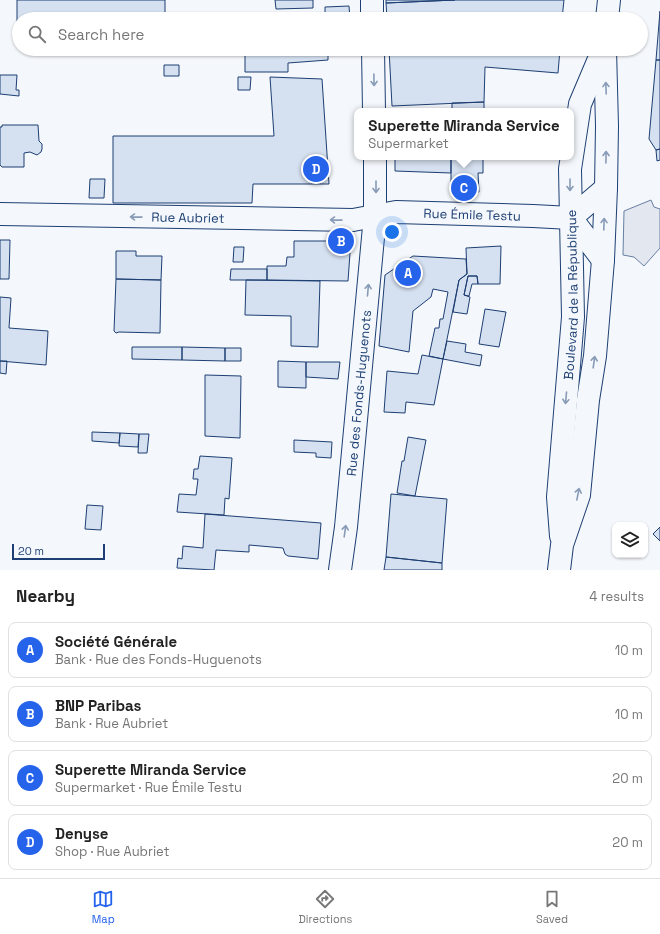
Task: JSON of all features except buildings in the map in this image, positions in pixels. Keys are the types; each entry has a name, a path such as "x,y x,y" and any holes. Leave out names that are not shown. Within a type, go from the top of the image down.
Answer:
{"street":[{"path":"372,0 372,12"},
{"path":"608,12 609,0"},
{"path":"373,56 374,108"},
{"name":"Boulevard de la République","path":"574,141 580,104 601,56"},
{"name":"Boulevard de la République","path":"562,545 579,495 588,400 595,356 603,260 606,188 607,126 604,56"},
{"name":"Rue des Fonds-Huguenots","path":"340,570 347,519 375,216 375,160"},
{"name":"Boulevard de la République","path":"559,570 562,545 558,497 572,326 570,169 571,160"},
{"path":"603,260 571,218 606,188"},
{"name":"Rue Émile Testu","path":"375,216 396,212 571,218"},
{"name":"Rue Aubriet","path":"0,214 353,220 375,216"}],"shaded area":[{"path":"651,200 654,207 660,209 660,248 644,266 634,257 623,255 624,211"}],"place":[{"name":"Denyse","path":"316,169"},
{"name":"Superette Miranda Service","path":"464,188"},
{"name":"BNP Paribas","path":"341,241"},
{"name":"Société Générale","path":"408,273"}]}
